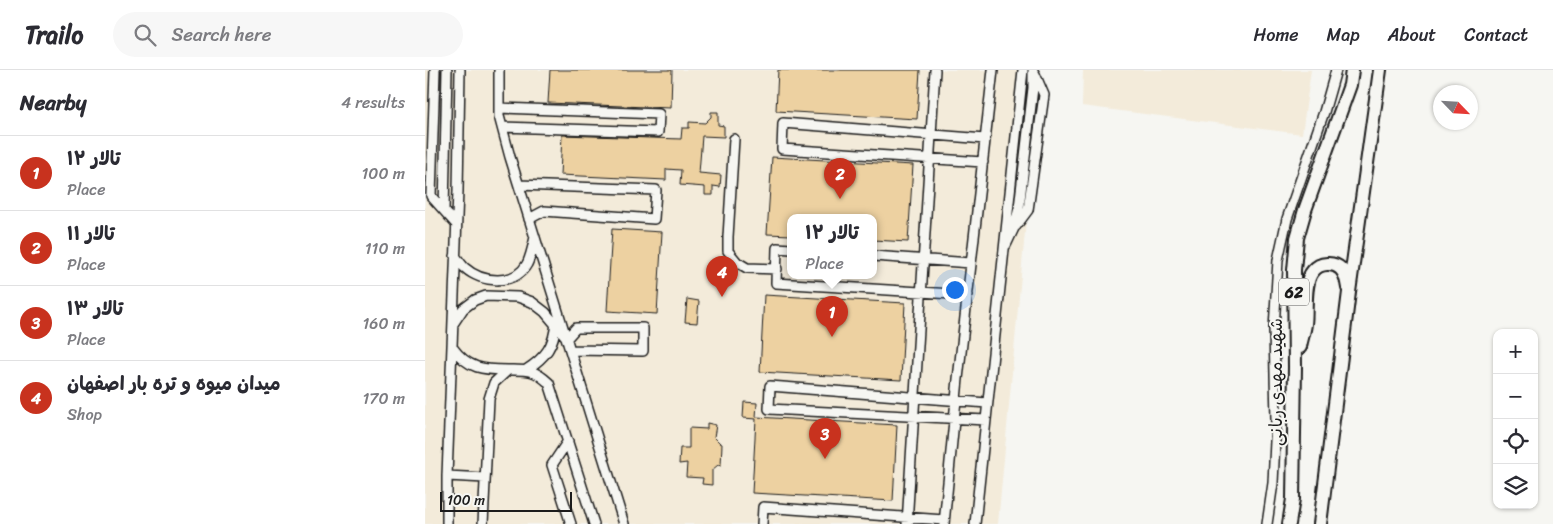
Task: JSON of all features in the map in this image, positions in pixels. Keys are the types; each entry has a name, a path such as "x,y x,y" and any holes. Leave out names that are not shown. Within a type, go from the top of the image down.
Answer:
{"highway":[{"name":"شهید مهدی ربانی","path":"1289,524 1293,499 1294,270 1297,238 1305,210 1350,86 1352,70"},
{"path":"1320,524 1349,292 1380,74"},
{"path":"1295,367 1305,324 1308,283 1313,271 1322,264 1332,264 1341,269 1346,277 1349,292"},
{"path":"1283,524 1293,499"}],"lane":[{"path":"435,70 431,196 457,224"},
{"path":"444,210 447,70"},
{"path":"447,524 460,70"},
{"path":"499,70 499,116 502,127 624,524"},
{"path":"907,521 935,70"},
{"path":"762,524 763,507 907,521 944,522 967,295 993,70"},
{"path":"975,524 1023,70"},
{"path":"1003,252 1014,228 1028,210 1045,95 1033,70"},
{"path":"1267,524 1273,483 1276,420 1274,329 1278,260 1287,219 1324,112 1336,70"},
{"path":"499,108 659,114 659,132 502,127"},
{"path":"983,162 782,149 783,123 985,139"},
{"path":"734,139 728,251 737,262 747,268 777,269"},
{"path":"519,185 656,190 654,219 544,211 529,219"},
{"path":"455,256 465,268 481,278 497,280 512,278 522,271 528,263 535,236"},
{"path":"787,249 777,248 776,283 967,295"},
{"path":"877,256 971,263"},
{"path":"453,324 463,309 475,300 486,296 518,297 532,302 545,312 567,338"},
{"path":"526,370 540,361 554,339 556,323 555,299"},
{"path":"567,338 576,328 643,328 643,351 571,350"},
{"path":"452,347 460,358 473,366 488,370 526,370 539,374 549,383 593,524"},
{"path":"483,524 489,399 494,383 508,370"},
{"path":"985,420 769,409 770,386 987,402"},
{"path":"568,441 552,465 571,524"},
{"path":"447,476 485,478"}],"shaded area":[{"path":"425,70 1040,70 998,524 425,524"},
{"path":"1083,70 1311,70 1302,134 1082,106"}],"building":[{"path":"550,70 672,70 671,108 548,103"},
{"path":"778,70 920,70 917,119 776,111"},
{"path":"711,112 718,112 718,125 724,126 724,137 702,136 699,173 721,175 720,187 713,186 713,195 705,195 705,187 680,185 681,170 666,169 666,180 560,175 562,135 681,139 682,128 689,128 689,122 705,123 711,117"},
{"path":"772,157 913,165 908,242 877,240 877,214 787,214 787,235 767,234"},
{"path":"612,229 662,232 657,314 607,311"},
{"path":"764,295 905,303 901,380 760,372"},
{"path":"687,299 699,301 697,323 685,322"},
{"path":"744,402 757,403 756,417 897,425 893,501 752,493 756,419 743,418"},
{"path":"707,423 716,425 714,437 722,444 721,466 718,465 712,470 712,485 702,484 703,478 686,477 687,463 679,464 680,448 689,448 689,428 707,429"}],"place":[{"name":"تالار ۱۱","path":"840,199"},
{"name":"میدان میوه و تره بار اصفهان","path":"722,297"},
{"name":"تالار ۱۲","path":"832,337"},
{"name":"تالار ۱۳","path":"825,459"}]}
